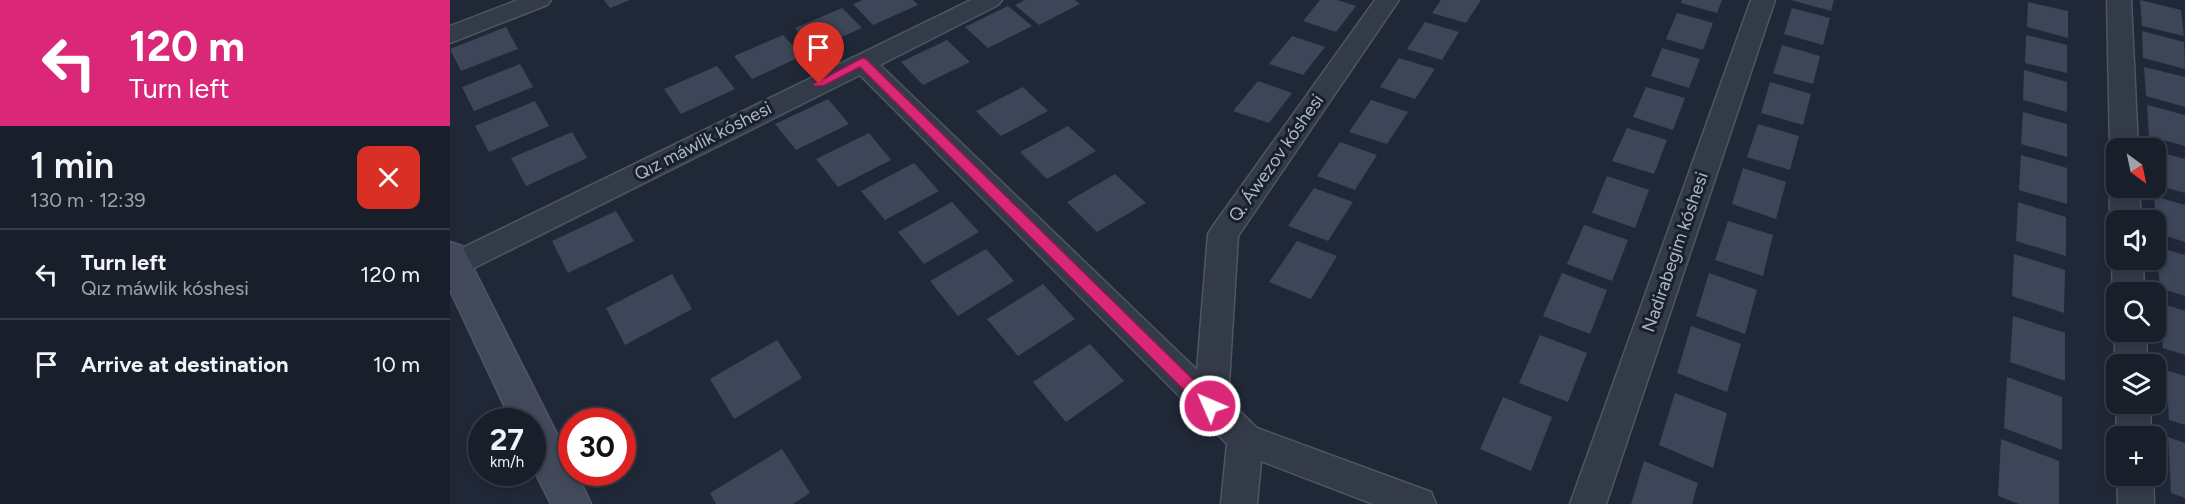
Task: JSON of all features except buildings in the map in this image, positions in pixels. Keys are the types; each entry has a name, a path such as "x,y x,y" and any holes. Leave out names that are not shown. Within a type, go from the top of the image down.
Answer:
{"main road":[{"path":"452,263 524,408"},
{"path":"546,452 571,504"}],"street":[{"path":"450,35 540,0"},
{"name":"Qız máwlik kóshesi","path":"452,263 990,0"},
{"name":"Q. Áwezov kóshesi","path":"1210,406 1223,234 1386,0"},
{"name":"Nadirabegim kóshesi","path":"1588,504 1763,0"},
{"path":"2119,0 2124,138"},
{"path":"862,62 1245,439 1418,504"},
{"path":"1239,504 1245,439"},
{"path":"2135,486 2136,504"}],"route":[{"path":"819,84 862,62 1210,406"}]}
